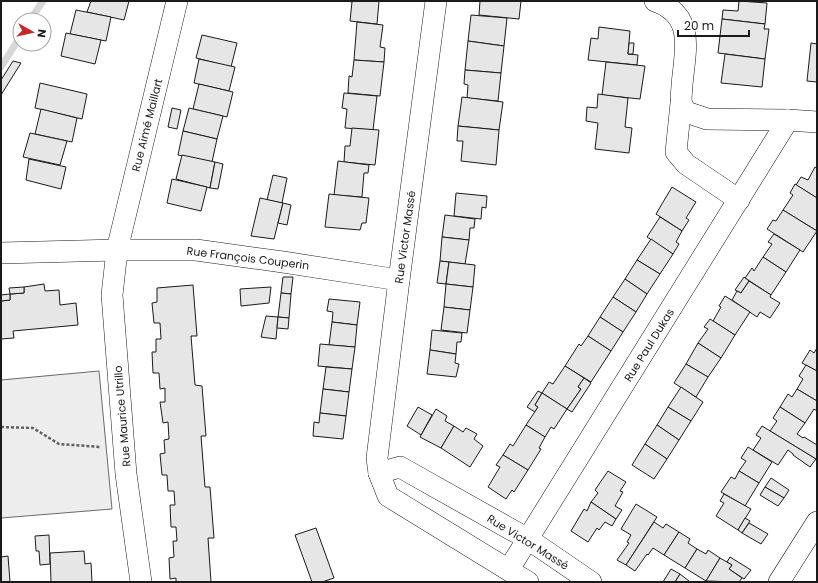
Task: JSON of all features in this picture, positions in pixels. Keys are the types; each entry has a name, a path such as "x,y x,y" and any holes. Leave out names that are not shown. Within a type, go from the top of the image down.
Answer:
{"street":[{"name":"Rue Aimé Maillart","path":"117,250 177,1"},
{"name":"Rue Victor Massé","path":"436,1 377,458 379,473 388,496 528,582"},
{"path":"655,1 666,5 681,20 685,28 686,42 676,152 686,164 739,200"},
{"path":"681,102 686,112 707,119 788,120 817,122"},
{"name":"Rue Paul Dukas","path":"509,569 788,120"},
{"name":"Rue François Couperin","path":"1,253 117,250 196,250 399,280"},
{"name":"Rue Maurice Utrillo","path":"117,250 112,295 124,447 141,582"},
{"name":"Rue Victor Massé","path":"379,473 400,467 528,539 591,582"},
{"path":"779,582 791,572 817,522"}],"path":[{"path":"1,427 33,428 59,444 124,447"}],"shaded area":[{"path":"99,371 112,509 1,518 1,380"}],"building":[{"path":"91,1 129,1 124,20 87,12"},
{"path":"348,1 379,1 377,24 350,21 352,2"},
{"path":"480,1 521,1 519,19 479,15"},
{"path":"739,1 767,3 765,24 722,19 723,10 738,11"},
{"path":"76,10 111,17 106,41 70,34"},
{"path":"471,15 507,18 504,46 468,41"},
{"path":"722,19 765,24 764,29 769,29 765,59 718,53"},
{"path":"357,22 383,25 380,47 385,48 384,62 354,60"},
{"path":"599,27 630,31 628,54 638,55 637,65 588,60 591,38 598,39"},
{"path":"66,33 101,40 95,64 61,56"},
{"path":"202,35 237,43 231,67 196,58"},
{"path":"468,41 504,46 501,73 465,70"},
{"path":"629,43 634,43 633,54 628,54"},
{"path":"811,43 817,44 817,82 807,81"},
{"path":"725,54 765,59 762,87 721,83"},
{"path":"199,59 235,67 229,91 194,83"},
{"path":"354,60 384,62 380,96 348,93 349,76 352,77"},
{"path":"13,61 21,63 1,95 1,80"},
{"path":"606,62 645,66 640,99 602,95"},
{"path":"465,70 501,73 498,101 467,98 468,85 464,84"},
{"path":"40,83 87,94 82,119 35,108"},
{"path":"199,84 233,92 227,117 193,109"},
{"path":"344,93 377,96 373,130 345,128 347,109 342,108"},
{"path":"598,94 628,98 625,127 632,128 629,153 595,149 598,123 586,121 587,107 597,108"},
{"path":"462,97 503,102 499,130 458,126"},
{"path":"172,108 181,110 177,129 168,127"},
{"path":"189,108 223,116 217,139 183,131"},
{"path":"41,109 77,118 72,142 35,134"},
{"path":"458,126 499,130 496,165 461,161 463,141 457,141"},
{"path":"352,128 379,130 375,165 344,162 345,146 350,146"},
{"path":"183,131 217,139 212,162 178,155"},
{"path":"30,133 67,141 60,165 23,157"},
{"path":"182,155 215,162 210,188 176,179"},
{"path":"29,159 66,167 61,189 26,180"},
{"path":"338,161 369,165 368,173 364,173 362,197 334,195"},
{"path":"215,162 223,164 218,189 210,188"},
{"path":"815,167 817,168 817,198 796,185 801,177 808,180"},
{"path":"273,175 287,178 282,203 267,200"},
{"path":"172,179 207,187 201,211 167,203"},
{"path":"795,184 817,198 817,231 783,210 793,195 790,193"},
{"path":"672,187 696,202 686,218 689,220 682,231 656,214"},
{"path":"456,193 487,196 486,208 482,207 481,219 454,216"},
{"path":"329,194 369,198 366,223 362,223 360,230 325,227"},
{"path":"260,198 283,203 274,239 251,236"},
{"path":"283,203 291,205 287,225 278,223"},
{"path":"783,210 817,231 803,252 767,229 773,220 776,221"},
{"path":"445,215 475,219 474,228 470,228 469,240 442,237"},
{"path":"660,217 682,231 676,242 679,244 673,254 647,237"},
{"path":"774,234 800,250 786,272 763,257 772,244 768,242"},
{"path":"442,237 469,240 465,264 440,261"},
{"path":"651,239 673,254 660,274 637,260"},
{"path":"763,257 786,272 771,295 745,278 752,268 754,271"},
{"path":"637,260 660,274 647,294 625,279"},
{"path":"440,261 449,262 446,284 437,283"},
{"path":"449,262 475,265 473,287 446,284"},
{"path":"283,277 293,277 291,294 281,293"},
{"path":"744,277 749,281 741,293 735,290"},
{"path":"625,279 647,294 636,312 613,297"},
{"path":"749,281 771,295 770,297 780,303 770,318 760,312 757,317 732,300 737,291 741,293"},
{"path":"44,284 45,291 59,290 60,305 76,303 78,325 13,331 14,338 1,339 1,301 10,300 10,294 24,293 24,287"},
{"path":"446,284 473,287 470,310 444,307"},
{"path":"193,285 197,336 191,336 195,385 202,386 206,436 201,436 205,487 210,487 214,538 208,538 211,582 176,582 176,578 170,579 169,558 174,557 173,541 177,541 176,527 171,527 170,505 175,505 174,491 168,491 167,475 162,475 160,454 165,453 164,440 169,439 168,422 163,423 160,402 165,402 165,388 160,389 159,373 153,373 152,352 156,352 156,339 161,339 160,323 154,323 152,303 157,302 157,288"},
{"path":"24,287 24,293 10,294 9,288"},
{"path":"271,287 269,303 241,306 240,289"},
{"path":"281,293 291,294 289,318 278,317"},
{"path":"10,294 10,300 1,301 1,295"},
{"path":"725,296 750,312 735,335 713,321"},
{"path":"613,297 636,312 623,332 600,317"},
{"path":"329,299 360,302 357,325 332,322 333,312 327,311"},
{"path":"444,307 470,310 467,333 441,330"},
{"path":"266,316 278,317 276,339 261,337"},
{"path":"278,317 289,318 288,329 277,328"},
{"path":"600,317 623,332 611,351 588,336"},
{"path":"710,319 735,335 721,358 698,343 708,329 704,327"},
{"path":"332,322 357,325 355,347 329,345"},
{"path":"432,330 462,333 461,342 457,342 456,354 430,350"},
{"path":"588,336 611,351 591,382 565,366 579,344 581,346"},
{"path":"698,343 721,358 708,377 686,364"},
{"path":"320,344 355,347 352,369 318,366"},
{"path":"817,348 817,371 802,363 810,350 814,353"},
{"path":"430,350 456,354 455,363 459,364 456,377 427,374"},
{"path":"686,364 708,377 696,397 674,383"},
{"path":"806,365 817,371 817,401 797,389 803,379 799,376"},
{"path":"565,366 584,378 578,387 581,389 567,409 542,393 549,382 553,384"},
{"path":"326,367 352,369 349,392 323,389"},
{"path":"584,378 591,383 572,412 567,409 581,389 578,387"},
{"path":"681,387 703,402 691,421 668,407"},
{"path":"323,389 349,392 346,416 320,413"},
{"path":"797,389 817,401 817,411 814,409 805,423 780,407 788,394 792,397"},
{"path":"538,391 542,393 535,405 538,407 535,412 527,407"},
{"path":"542,393 567,409 554,429 551,427 545,437 526,425 538,407 535,405"},
{"path":"418,407 432,415 421,435 407,426"},
{"path":"668,407 691,421 679,440 657,425"},
{"path":"780,407 805,423 797,434 817,445 816,459 770,431 777,421 773,418"},
{"path":"436,409 447,416 445,421 454,426 441,448 420,437"},
{"path":"320,413 346,416 343,439 313,436 314,422 319,423"},
{"path":"526,425 545,437 539,448 541,449 528,470 503,455 510,444 513,446"},
{"path":"657,425 679,440 667,459 645,444"},
{"path":"454,426 463,432 466,428 477,434 474,439 483,446 470,467 441,448"},
{"path":"762,426 816,459 810,467 788,450 778,465 753,450 761,438 756,435"},
{"path":"645,444 667,459 654,479 632,465"},
{"path":"748,447 772,462 759,483 739,471 746,461 741,458"},
{"path":"503,455 528,470 514,492 512,490 506,499 488,487 500,467 496,465"},
{"path":"608,471 626,482 620,491 623,492 615,506 622,510 616,519 591,502 598,493 595,490"},
{"path":"739,471 759,483 745,506 721,492 731,477 735,479"},
{"path":"771,478 789,490 784,498 765,487"},
{"path":"765,487 784,498 778,506 760,495"},
{"path":"724,494 751,509 738,530 716,516 724,503 720,501"},
{"path":"591,502 616,519 612,526 605,522 599,530 597,528 588,542 571,531 584,509 587,511"},
{"path":"636,504 657,517 626,565 617,560 629,543 627,542 631,535 621,529"},
{"path":"745,518 750,521 742,533 738,530"},
{"path":"654,522 663,528 666,524 679,532 664,555 653,548 635,571 626,565"},
{"path":"749,523 768,534 761,544 742,533"},
{"path":"316,528 334,578 322,582 312,582 295,535"},
{"path":"679,532 690,539 688,543 697,549 685,568 664,555"},
{"path":"49,535 50,564 40,565 39,551 36,551 35,536"},
{"path":"697,549 706,554 708,550 720,558 706,581 685,568"},
{"path":"84,551 85,564 91,563 92,582 51,582 50,553"},
{"path":"8,556 10,582 1,582 1,557"},
{"path":"730,557 751,570 744,579 729,569 732,565 727,562"},
{"path":"720,558 732,565 729,569 742,578 739,582 706,581"},
{"path":"671,569 680,574 675,582 663,582"},
{"path":"680,574 689,581 689,582 675,582"}],"waterway":[{"path":"35,12 43,1"},
{"path":"1,67 12,50"}]}
